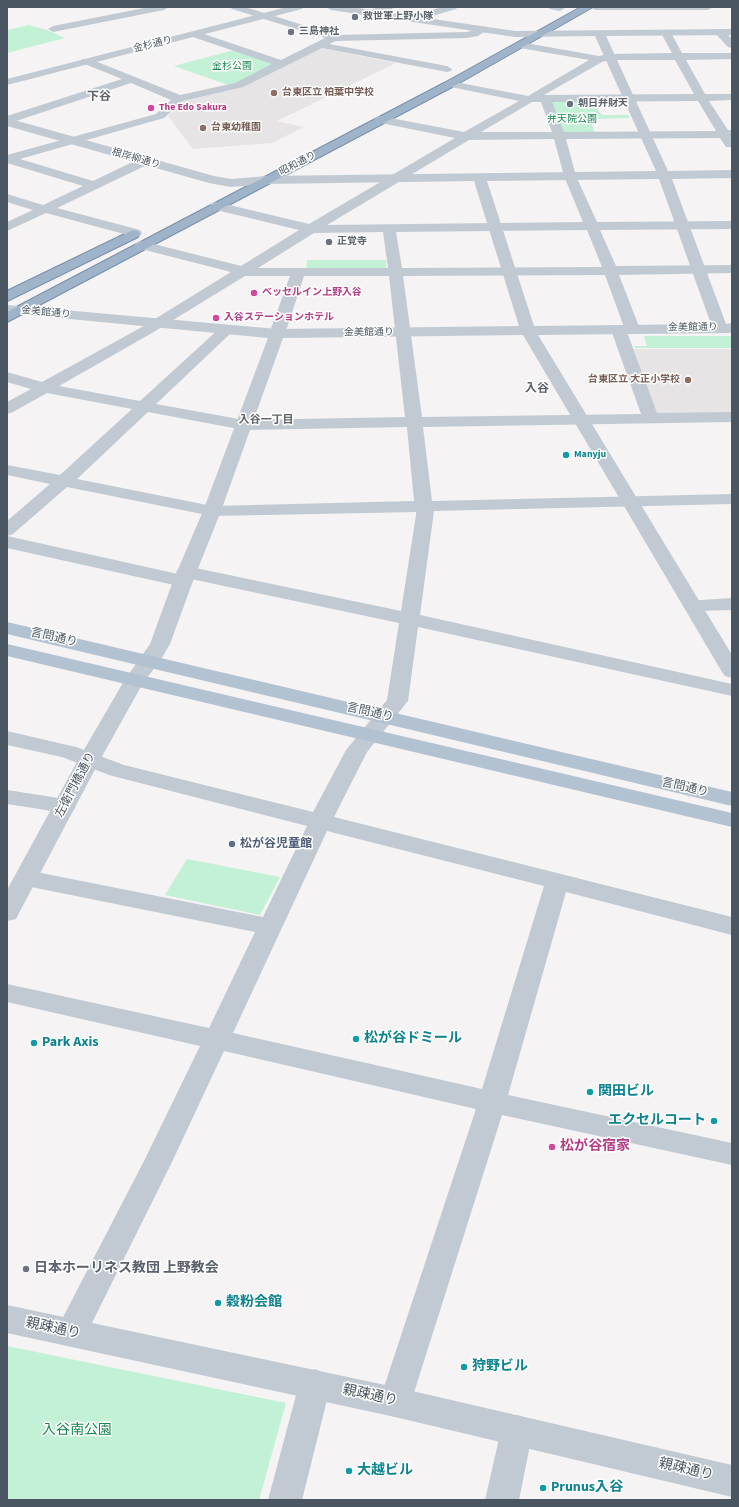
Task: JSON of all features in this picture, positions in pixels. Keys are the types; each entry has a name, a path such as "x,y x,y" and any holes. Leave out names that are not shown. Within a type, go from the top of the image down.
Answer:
{"highway":[{"name":"昭和通り","path":"495,44 541,34 588,7"},
{"name":"昭和通り","path":"7,318 14,310 142,246 450,84 518,39 553,11"},
{"path":"430,78 461,62"},
{"path":"214,191 256,170"},
{"path":"7,297 148,226"}],"main road":[{"name":"言問通り","path":"7,628 150,661 378,725 732,820"},
{"name":"言問通り","path":"7,650 134,680 378,725 732,799"}],"street":[{"path":"53,29 164,7"},
{"path":"235,7 334,38 467,35 474,34 483,29"},
{"name":"金杉通り","path":"7,82 299,7"},
{"path":"331,7 483,29 518,39 604,58 732,56"},
{"path":"369,13 389,7"},
{"path":"412,19 453,7"},
{"path":"595,7 708,7"},
{"path":"719,32 732,45"},
{"path":"541,34 732,32"},
{"path":"599,33 604,58 627,98 664,175 698,270 726,328"},
{"path":"666,33 701,98 728,134 732,147"},
{"path":"194,34 281,64"},
{"path":"7,159 160,116 179,99 239,85 334,38"},
{"path":"318,46 448,69"},
{"path":"7,409 158,323 392,178 528,99 604,58"},
{"path":"86,61 179,99"},
{"path":"7,121 131,80"},
{"path":"450,84 528,99 732,97"},
{"path":"545,99 559,136 570,176 611,271 651,419"},
{"path":"380,120 465,136 728,134"},
{"name":"根岸柳通り","path":"7,121 213,180 231,183 267,180 732,174"},
{"path":"7,159 94,185"},
{"path":"7,226 145,161"},
{"path":"480,178 497,228 528,331 732,672"},
{"path":"7,198 135,233"},
{"path":"217,206 311,229 732,225"},
{"path":"71,1333 158,1162 320,822 357,750 397,701 425,515 404,333 394,273 389,228"},
{"path":"142,246 248,272 394,273 732,269"},
{"name":"左衛門橋通り","path":"7,913 17,885 65,806 134,680 150,661 160,644 184,576 212,511 244,425 298,273"},
{"name":"金美館通り","path":"14,310 277,334 726,328"},
{"path":"7,530 63,482 226,330"},
{"path":"7,376 44,388 244,425 732,417"},
{"path":"7,470 212,511 732,499"},
{"path":"7,542 410,619 732,690"},
{"path":"693,605 732,604"},
{"path":"7,738 68,752 108,767 320,822 732,926"},
{"path":"7,796 65,806"},
{"path":"395,1402 492,1103 557,882"},
{"path":"17,885 271,926"},
{"path":"7,993 216,1039 492,1103 732,1154"},
{"name":"親疎通り","path":"7,1319 315,1384 732,1481"},
{"path":"285,1500 315,1384"},
{"path":"502,1500 517,1430"}],"shaded area":[{"name":"台東区立 柏葉中学校","path":"321,48 396,63 277,121 304,127 272,143 193,149 168,116 183,101 245,85"},
{"name":"台東区立 大正小学校","path":"634,349 732,349 732,414 661,415 654,411"}],"green space":[{"path":"29,25 47,30 65,38 7,53 7,30"},
{"name":"金杉公園","path":"234,50 276,63 231,86 174,66"},
{"name":"弁天院公園","path":"550,100 577,100 579,107 596,107 602,115 628,115 630,118 590,119 595,134 561,135"},
{"path":"307,260 386,260 386,270 306,270"},
{"path":"644,336 732,336 732,348 635,348 634,346 647,346"},
{"path":"187,859 280,877 260,915 165,895"},
{"name":"入谷南公園","path":"7,1346 286,1403 259,1500 7,1500"}],"place":[{"name":"救世軍上野小隊","path":"355,17"},
{"name":"三島神社","path":"291,32"},
{"name":"台東区立 柏葉中学校","path":"274,93"},
{"name":"朝日弁財天","path":"570,104"},
{"name":"The Edo Sakura","path":"151,108"},
{"name":"台東幼稚園","path":"203,128"},
{"name":"正覚寺","path":"329,242"},
{"name":"ベッセルイン上野入谷","path":"254,293"},
{"name":"入谷ステーションホテル","path":"216,318"},
{"name":"台東区立 大正小学校","path":"688,380"},
{"name":"Manyju","path":"566,455"},
{"name":"松が谷児童館","path":"232,844"},
{"name":"松が谷ドミール","path":"356,1039"},
{"name":"Park Axis","path":"34,1043"},
{"name":"関田ビル","path":"590,1092"},
{"name":"エクセルコート","path":"714,1121"},
{"name":"松が谷宿家","path":"552,1147"},
{"name":"日本ホーリネス教団 上野教会","path":"26,1269"},
{"name":"穀粉会館","path":"218,1303"},
{"name":"狩野ビル","path":"464,1367"},
{"name":"大越ビル","path":"349,1471"},
{"name":"Prunus入谷","path":"543,1488"}],"district":[{"name":"下谷","path":"99,97"},
{"name":"入谷","path":"537,389"},
{"name":"入谷一丁目","path":"266,421"}]}
